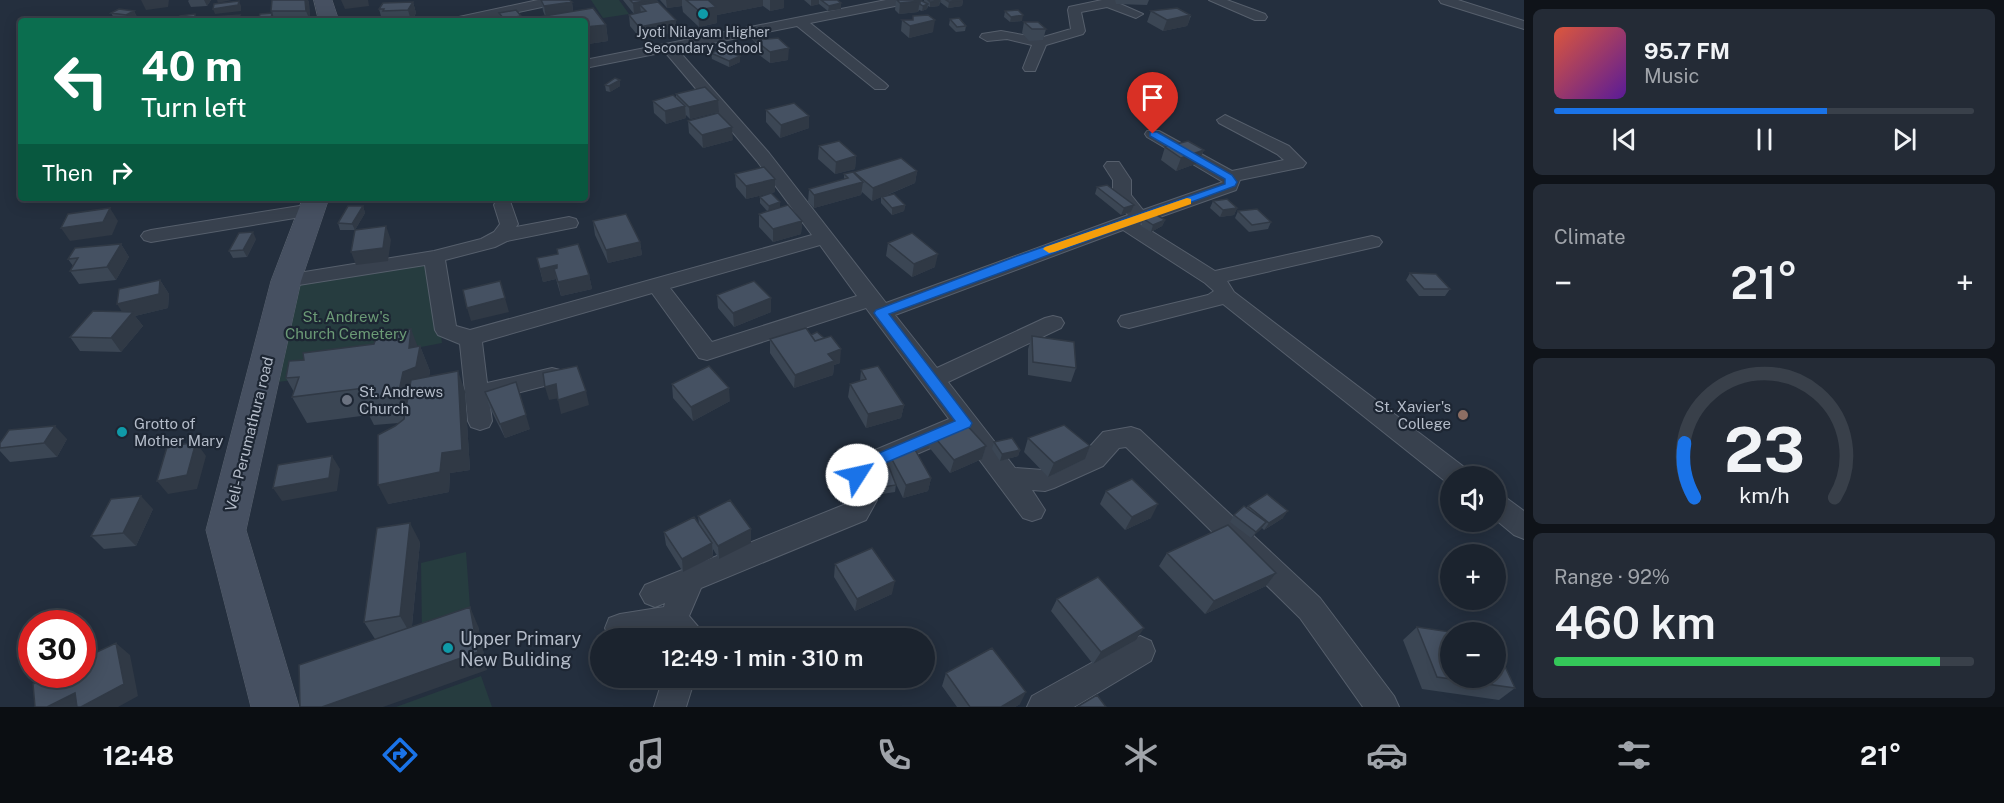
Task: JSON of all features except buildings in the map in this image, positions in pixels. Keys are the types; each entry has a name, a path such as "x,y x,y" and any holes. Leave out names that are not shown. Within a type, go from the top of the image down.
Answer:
{"main road":[{"path":"324,0 328,18"},
{"name":"Veli- Perumathura road","path":"275,707 226,530 286,281 314,204"}],"street":[{"path":"473,18 556,0"},
{"path":"588,63 905,0"},
{"path":"1215,0 1260,16"},
{"path":"1445,0 1524,25"},
{"path":"987,37 998,33 1011,34 1040,42 1078,30 1074,10 1110,1 1113,6 1136,14"},
{"path":"800,21 880,86"},
{"path":"1030,68 1040,42"},
{"path":"668,47 763,157 1032,510"},
{"path":"1225,120 1283,150 1297,163 1229,177"},
{"path":"657,285 707,351 875,306 1024,258 1223,189 1232,182 1229,177 1153,134"},
{"path":"1113,166 1122,180 1122,196 1132,220 1445,466"},
{"path":"152,236 314,204"},
{"path":"501,236 508,224 503,205"},
{"path":"286,281 434,256 488,243 501,236 569,223"},
{"path":"434,256 446,330 457,336 470,338 823,238"},
{"path":"1218,286 1372,243"},
{"path":"1129,321 1215,300 1218,286"},
{"path":"932,380 1053,323"},
{"path":"470,338 480,421"},
{"path":"477,394 552,376"},
{"path":"655,594 856,512 863,504 865,497 857,475 858,468 965,423"},
{"path":"1007,478 1045,481 1095,459 1112,439 1131,437 1310,608 1383,707"},
{"path":"1506,513 1524,527"},
{"path":"681,628 691,579"},
{"path":"1043,707 1140,651"}],"green space":[{"path":"591,0 619,0 629,14 603,18"},
{"name":"St. Andrew's Church Cemetery","path":"423,263 432,270 442,343 384,354 381,368 278,382 300,283"},
{"path":"466,552 471,621 422,634 421,563"},
{"path":"481,676 492,707 396,707"}],"slow traffic":[{"path":"1049,249 1187,202"}],"place":[{"name":"Jyoti Nilayam Higher Secondary School","path":"703,14"},
{"name":"St. Andrews Church","path":"347,400"},
{"name":"St. Xavier's College","path":"1463,415"},
{"name":"Grotto of Mother Mary","path":"122,432"},
{"name":"Upper Primary New Buliding","path":"448,648"}],"route":[{"path":"857,475 858,468 965,423 880,313 1024,258 1230,186 1232,182 1229,177 1153,134"}]}
